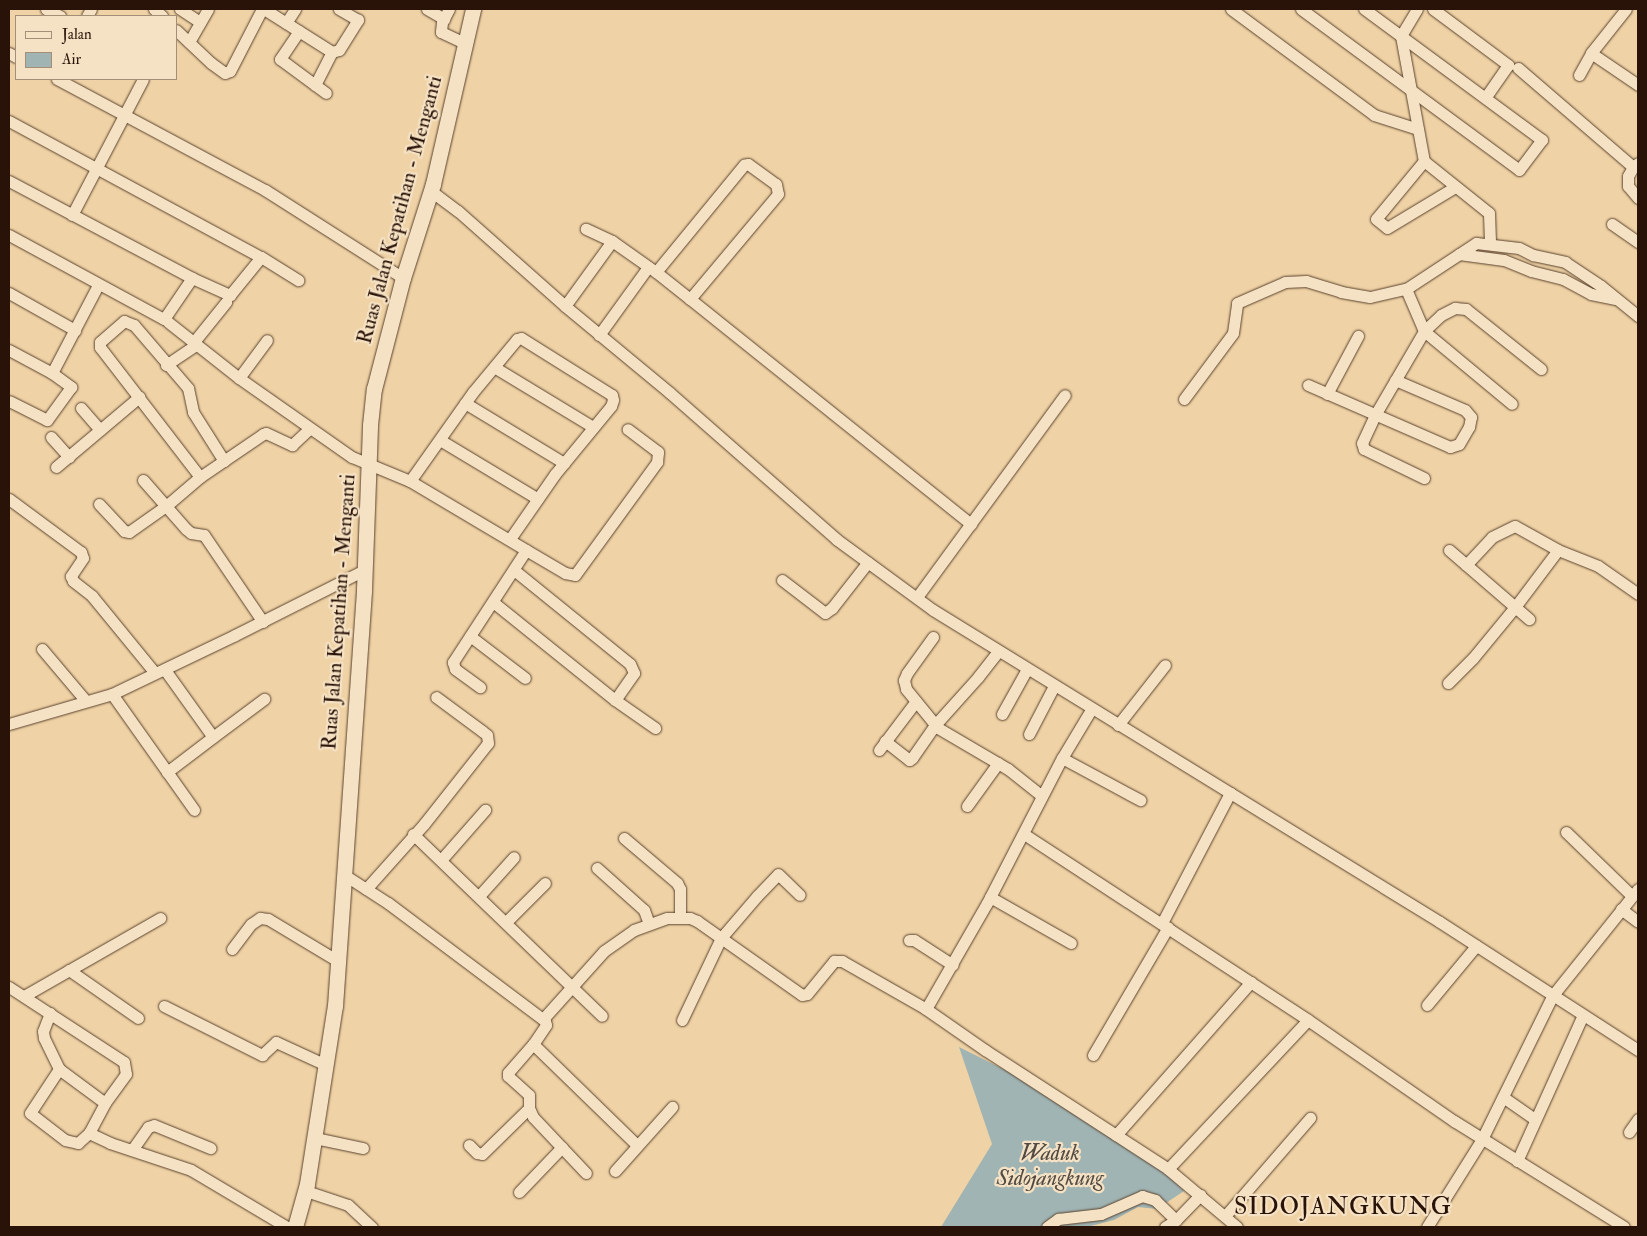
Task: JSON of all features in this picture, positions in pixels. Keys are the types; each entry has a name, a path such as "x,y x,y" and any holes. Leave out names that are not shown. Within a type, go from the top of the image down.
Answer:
{"main road":[{"name":"Ruas Jalan Kepatihan - Menganti","path":"295,1227 306,1191 335,1006 342,874 364,570 370,425 374,389 403,278 431,191 474,9"}],"street":[{"path":"46,9 58,15"},
{"path":"180,9 200,22"},
{"path":"189,42 208,9"},
{"path":"178,32 225,73 230,71 263,9 332,52"},
{"path":"286,23 295,9"},
{"path":"315,85 332,52 339,50 358,20 339,9"},
{"path":"427,9 446,14 441,32 466,43"},
{"path":"1231,9 1374,115 1418,129"},
{"path":"1301,9 1519,170 1542,140 1364,9"},
{"path":"1417,9 1400,36 1424,161 1489,214 1490,243"},
{"path":"1433,9 1508,65 1485,98"},
{"path":"1579,74 1591,53 1626,9"},
{"path":"299,31 280,59 326,93"},
{"path":"1591,53 1638,85"},
{"path":"1518,68 1636,165 1628,176 1628,186 1638,198"},
{"path":"59,80 265,190 403,278"},
{"path":"72,215 143,80"},
{"path":"9,120 298,280"},
{"path":"1424,161 1376,218 1387,228 1455,186"},
{"path":"599,335 652,270 744,165 748,164 776,184 778,194 690,300"},
{"path":"9,181 192,278 230,295 261,258"},
{"path":"431,191 458,211 565,306 670,393 836,540 998,651 1476,946 1638,1050"},
{"path":"1612,224 1638,242"},
{"path":"586,230 612,241 652,270 971,524"},
{"path":"9,235 98,285 164,319 192,278"},
{"path":"565,306 612,241"},
{"path":"1184,399 1233,334 1237,304 1286,282 1306,281 1341,292 1370,297 1406,289 1476,243 1490,243 1519,248 1533,255 1565,262 1601,286 1638,316"},
{"path":"1458,254 1504,260 1532,271 1563,279 1591,294 1614,298"},
{"path":"1532,271 1533,255"},
{"path":"52,373 98,285"},
{"path":"1406,289 1424,331 1512,404"},
{"path":"9,293 75,330"},
{"path":"166,365 194,344 226,302"},
{"path":"1424,478 1364,449 1362,444 1375,415 1424,331 1448,311 1455,308 1466,309 1541,369"},
{"path":"200,477 100,347 100,342 127,320 134,325 166,365 188,388 193,412 224,461"},
{"path":"168,322 239,378 309,429 352,457 369,466 410,481 564,573 575,575 657,462 658,452 628,429"},
{"path":"1327,394 1358,336"},
{"path":"410,481 465,403 516,339 521,338 612,395 613,400 611,406 564,463 510,539"},
{"path":"239,378 267,340"},
{"path":"9,350 52,373 71,387 49,419 45,420 9,401"},
{"path":"494,367 593,427"},
{"path":"1308,385 1450,447 1458,444 1469,427 1471,417 1466,410 1395,380"},
{"path":"917,597 1065,395"},
{"path":"56,467 139,397"},
{"path":"465,403 564,463"},
{"path":"81,408 100,430"},
{"path":"99,504 124,531 129,532 166,506 200,477 266,432 292,445 309,429"},
{"path":"51,436 69,456"},
{"path":"440,440 538,499"},
{"path":"143,480 189,532 204,535 263,622"},
{"path":"9,499 81,552 83,558 72,576 73,581 92,596 160,671 213,737"},
{"path":"1466,565 1492,537 1515,526 1558,550 1598,566 1638,594"},
{"path":"480,687 452,664 526,550"},
{"path":"1449,550 1529,619"},
{"path":"1448,683 1473,658 1558,550"},
{"path":"782,580 825,613 832,608 868,562"},
{"path":"9,724 112,694 263,622 364,570"},
{"path":"514,570 630,664 634,673 616,700"},
{"path":"493,602 616,700 655,728"},
{"path":"470,636 525,678"},
{"path":"933,638 907,673 904,686 936,725 998,763 1042,796"},
{"path":"42,648 86,701"},
{"path":"916,701 882,746 909,760 998,651"},
{"path":"1118,725 1165,665"},
{"path":"1002,714 1027,669"},
{"path":"1029,734 1054,686"},
{"path":"112,694 194,810"},
{"path":"366,889 472,766 489,739 482,731 436,697"},
{"path":"167,772 264,699"},
{"path":"926,1009 953,965 1024,834 1062,758 1092,708"},
{"path":"1062,758 1140,800"},
{"path":"966,806 998,763"},
{"path":"1093,1055 1165,925 1230,793"},
{"path":"441,860 485,810"},
{"path":"1427,1227 1482,1139 1553,995 1635,892 1566,832"},
{"path":"413,834 602,1016"},
{"path":"1024,834 1251,982 1482,1139 1624,1227"},
{"path":"624,838 677,883 680,889 680,918"},
{"path":"479,896 514,858"},
{"path":"597,868 644,910 649,924"},
{"path":"342,874 366,889 547,1023 533,1044 508,1073 510,1079 529,1095 529,1108 533,1117 586,1173"},
{"path":"682,1020 721,938 778,874 800,895"},
{"path":"506,922 545,884"},
{"path":"990,897 1071,943"},
{"path":"1621,909 1638,922"},
{"path":"24,996 160,918"},
{"path":"543,1019 604,951 634,930 667,918 690,918 697,921 802,995 807,994 834,961 842,961 926,1009 985,1050 1168,1168 1237,1227"},
{"path":"232,949 255,920 268,919 338,962"},
{"path":"908,940 914,940 953,965"},
{"path":"1427,1004 1476,946"},
{"path":"69,970 138,1018"},
{"path":"1116,1134 1251,982"},
{"path":"9,987 124,1062 126,1074 105,1103 89,1133 78,1142 65,1140 30,1113 60,1069"},
{"path":"164,1006 262,1055 276,1042 326,1065"},
{"path":"50,1013 43,1031 44,1038 60,1069 105,1103"},
{"path":"1517,1161 1583,1015"},
{"path":"1168,1168 1308,1020"},
{"path":"533,1044 637,1145"},
{"path":"1503,1097 1535,1119"},
{"path":"614,1171 672,1107"},
{"path":"469,1145 477,1153 482,1154 529,1108"},
{"path":"1224,1216 1310,1118"},
{"path":"1629,1132 1638,1119"},
{"path":"132,1150 148,1127 154,1125 210,1148"},
{"path":"89,1133 191,1170 288,1227"},
{"path":"314,1138 363,1148"},
{"path":"519,1192 562,1148"},
{"path":"306,1191 348,1205 372,1227"},
{"path":"1165,1227 1176,1220 1200,1195"},
{"path":"1047,1227 1058,1219 1102,1214 1142,1196 1155,1200 1176,1220"},
{"path":"1073,1218 1084,1227"}],"water":[{"name":"Waduk Sidojangkung","path":"959,1047 1043,1089 1153,1159 1184,1191 1157,1209 1138,1207 1114,1220 1087,1227 941,1227 992,1144"}],"district":[{"name":"SIDOJANGKUNG","path":"1343,1207"}]}
